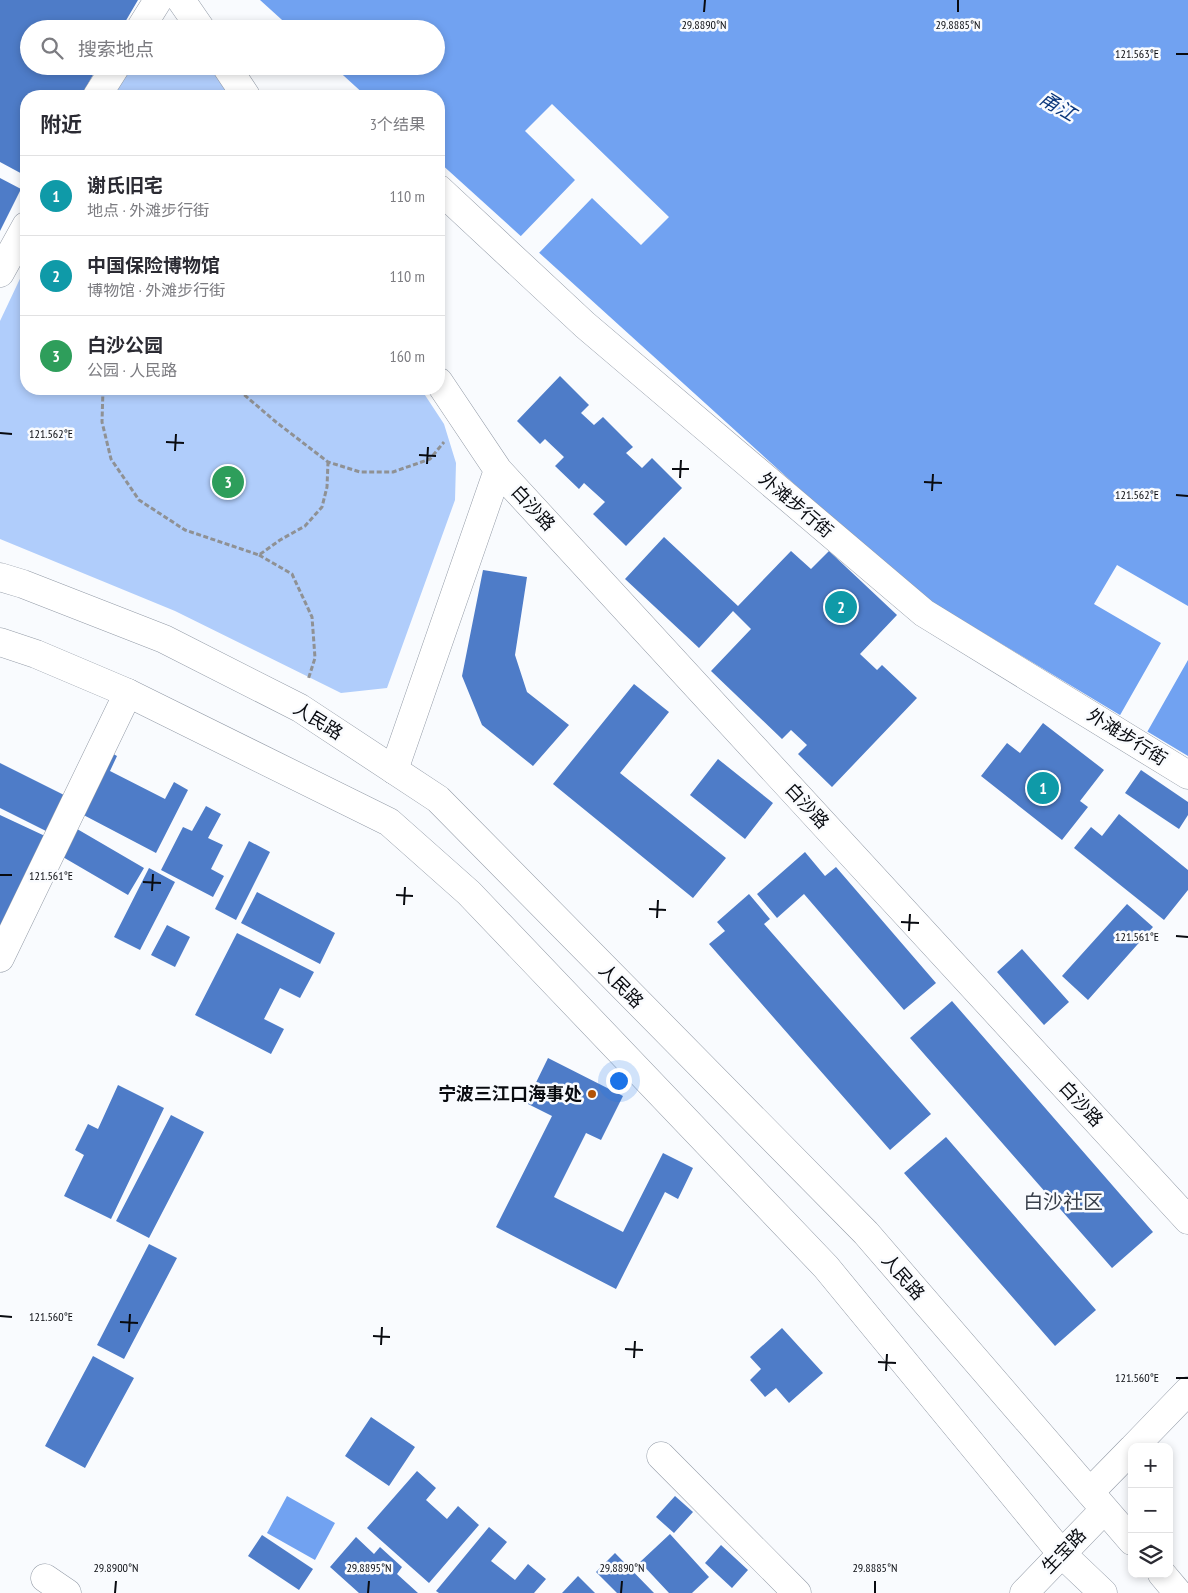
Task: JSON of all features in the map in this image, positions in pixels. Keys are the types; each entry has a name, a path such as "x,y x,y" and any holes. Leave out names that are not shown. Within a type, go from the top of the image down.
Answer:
{"main road":[{"path":"146,20 158,0"},
{"path":"181,0 195,20"},
{"path":"101,90 110,75"},
{"path":"232,75 242,90"},
{"name":"外滩步行街","path":"445,195 585,324 924,613 1188,775"},
{"path":"0,273 20,237"},
{"name":"白沙路","path":"445,391 498,470 1188,1220"},
{"path":"394,770 498,470"},
{"name":"人民路","path":"0,577 23,584 164,639 300,708 438,799 866,1234 1128,1536"},
{"path":"0,642 36,654 128,692 389,822 469,893 826,1267 1062,1554 1103,1593"},
{"path":"0,958 128,692"},
{"name":"生宝路","path":"1138,1443 1188,1391"},
{"name":"生宝路","path":"1024,1593 1062,1554 1128,1455"},
{"path":"660,1456 797,1593"},
{"path":"45,1578 67,1593"},
{"path":"1165,1578 1178,1593"}],"path":[{"path":"104,395 102,422 111,460 139,500 185,530 259,555 292,574 312,617 315,658 300,708"},
{"path":"244,395 328,462 360,472 393,472 430,459 464,418"},
{"path":"259,555 304,526 322,507 327,487 328,462"}],"shaded area":[{"path":"124,75 216,75 226,90 114,90"},
{"path":"20,279 20,395 425,395 444,424 456,463 455,500 387,688 341,693 175,611 0,539 0,321"}],"water":[{"name":"甬江","path":"260,0 1188,0 1188,756 909,588 445,167 445,90 359,90 343,75 445,75 445,20 282,20"},
{"path":"287,1496 335,1523 315,1560 267,1533"}],"pier":[{"path":"552,104 669,217 641,245 592,198 537,255 519,238 575,180 525,131"},
{"path":"1117,565 1188,606 1188,660 1146,734 1119,717 1161,643 1094,604"}],"building":[{"path":"0,0 138,0 126,20 20,20 20,75 93,75 84,90 20,90 20,173 0,162"},
{"path":"0,178 20,188 20,191 0,231"},
{"path":"560,376 589,405 581,413 594,425 603,417 633,447 626,453 642,468 652,458 682,488 626,546 593,514 605,502 584,483 579,489 555,466 564,457 545,439 540,444 517,421"},
{"path":"664,537 738,606 791,551 811,569 829,551 897,615 860,654 877,670 882,665 917,698 832,787 798,754 807,745 791,730 782,739 711,671 751,629 733,611 699,648 625,579"},
{"path":"483,570 527,577 515,655 527,692 569,725 533,766 482,725 462,676"},
{"path":"634,684 669,712 620,773 726,858 693,898 553,784"},
{"path":"1043,723 1104,770 1080,801 1088,807 1062,840 981,776 1007,743 1020,753"},
{"path":"106,750 117,756 110,771 165,799 174,782 188,790 156,853 74,810"},
{"path":"718,759 773,803 745,839 690,795"},
{"path":"0,763 64,795 46,831 0,808"},
{"path":"1141,770 1188,802 1188,815 1179,829 1125,793"},
{"path":"206,806 221,814 208,838 223,845 211,869 224,876 213,897 161,870 183,827 192,831"},
{"path":"1119,814 1188,870 1188,890 1164,920 1074,848 1091,827 1102,836"},
{"path":"0,815 45,836 0,936"},
{"path":"72,826 144,868 128,895 56,853"},
{"path":"249,841 270,852 236,920 215,909"},
{"path":"805,852 825,876 836,867 936,983 904,1010 804,894 777,918 757,894"},
{"path":"149,868 175,882 140,950 114,937"},
{"path":"257,892 335,933 320,964 241,923"},
{"path":"749,894 770,919 764,924 931,1114 890,1150 709,944 725,931 717,922"},
{"path":"1127,904 1153,927 1088,1000 1062,976"},
{"path":"167,925 190,937 175,967 151,955"},
{"path":"237,933 314,972 300,998 280,988 264,1019 284,1029 271,1054 195,1015"},
{"path":"1022,949 1069,1002 1044,1025 997,972"},
{"path":"952,1001 1153,1232 1112,1268 910,1038"},
{"path":"548,1058 623,1096 601,1140 586,1133 554,1197 623,1232 663,1153 693,1168 678,1199 665,1192 616,1289 496,1227 552,1116 526,1103"},
{"path":"118,1085 164,1108 111,1219 64,1196 84,1155 75,1150 88,1124 98,1129"},
{"path":"171,1115 204,1132 149,1238 116,1221"},
{"path":"946,1137 1096,1310 1055,1346 904,1173"},
{"path":"149,1244 177,1258 124,1359 97,1345"},
{"path":"782,1328 823,1373 789,1403 776,1388 765,1397 750,1380 761,1369 750,1357"},
{"path":"93,1356 134,1378 85,1468 45,1446"},
{"path":"371,1417 415,1447 389,1486 345,1456"},
{"path":"417,1471 436,1488 426,1500 447,1519 458,1506 479,1525 429,1583 367,1528"},
{"path":"675,1496 693,1512 674,1533 656,1517"},
{"path":"489,1527 507,1542 491,1561 515,1580 528,1564 546,1579 534,1593 439,1593 436,1591"},
{"path":"670,1534 709,1577 692,1593 669,1593 640,1562"},
{"path":"262,1535 313,1569 299,1590 248,1556"},
{"path":"356,1537 374,1554 380,1547 402,1567 397,1574 418,1593 359,1593 330,1567"},
{"path":"721,1545 748,1570 732,1588 705,1563"},
{"path":"615,1553 654,1593 617,1593 596,1572"},
{"path":"578,1576 595,1593 562,1593"}],"place":[{"name":"白沙公园","path":"228,482"},
{"name":"中国保险博物馆","path":"841,607"},
{"name":"谢氏旧宅","path":"1043,788"},
{"name":"宁波三江口海事处","path":"592,1094"}],"district":[{"name":"白沙社区","path":"1063,1202"}]}
